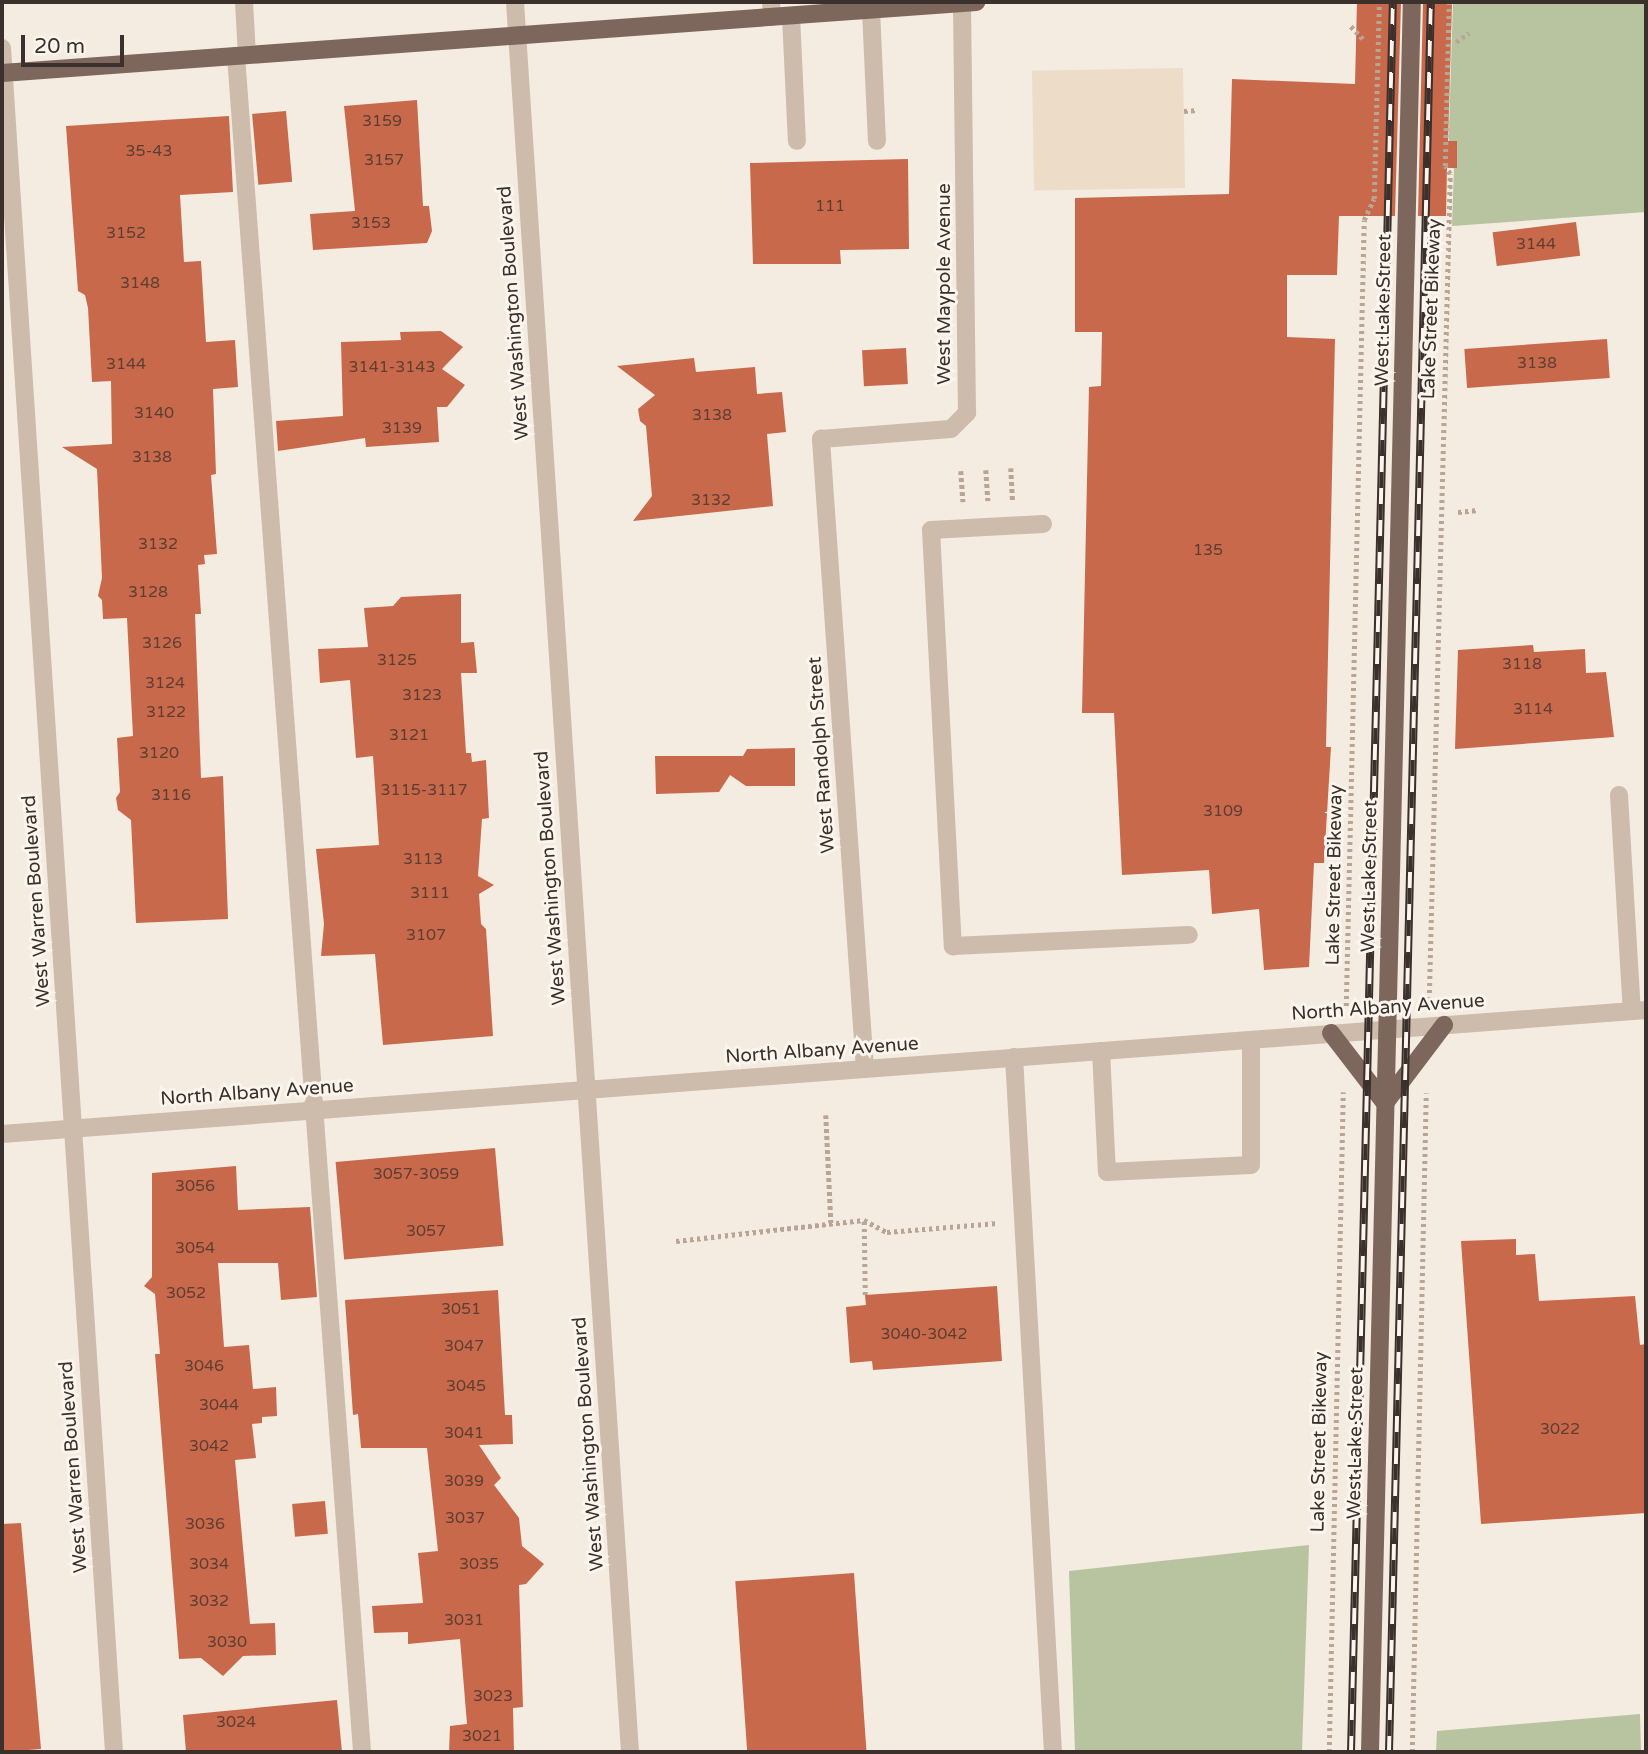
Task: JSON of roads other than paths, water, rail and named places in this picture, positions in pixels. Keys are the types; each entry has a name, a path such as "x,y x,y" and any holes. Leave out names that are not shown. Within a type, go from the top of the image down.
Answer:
{"main road":[{"path":"3,73 517,36 771,9 791,16 969,2"},
{"name":"West Lake Street","path":"1370,1752 1412,2"},
{"path":"1338,1033 1345,1052 1385,1103 1428,1047 1436,1026"}],"street":[{"path":"244,2 241,56 314,1110 362,1752"},
{"name":"West Washington Boulevard","path":"514,2 630,1752"},
{"name":"West Maypole Avenue","path":"821,439 951,429 967,413 969,2"},
{"path":"872,10 877,141"},
{"path":"791,16 797,141"},
{"name":"West Warren Boulevard","path":"2,48 114,1752"},
{"name":"West Randolph Street","path":"821,439 865,1069"},
{"path":"1043,524 932,530 953,946 1189,934"},
{"path":"1619,795 1639,1011"},
{"name":"North Albany Avenue","path":"2,1134 1639,1011"},
{"path":"1101,1051 1107,1172 1251,1165 1251,1040"},
{"path":"1014,1057 1053,1752"}],"railway":[{"path":"1351,1752 1393,2"},
{"path":"1389,1752 1431,2"}]}
